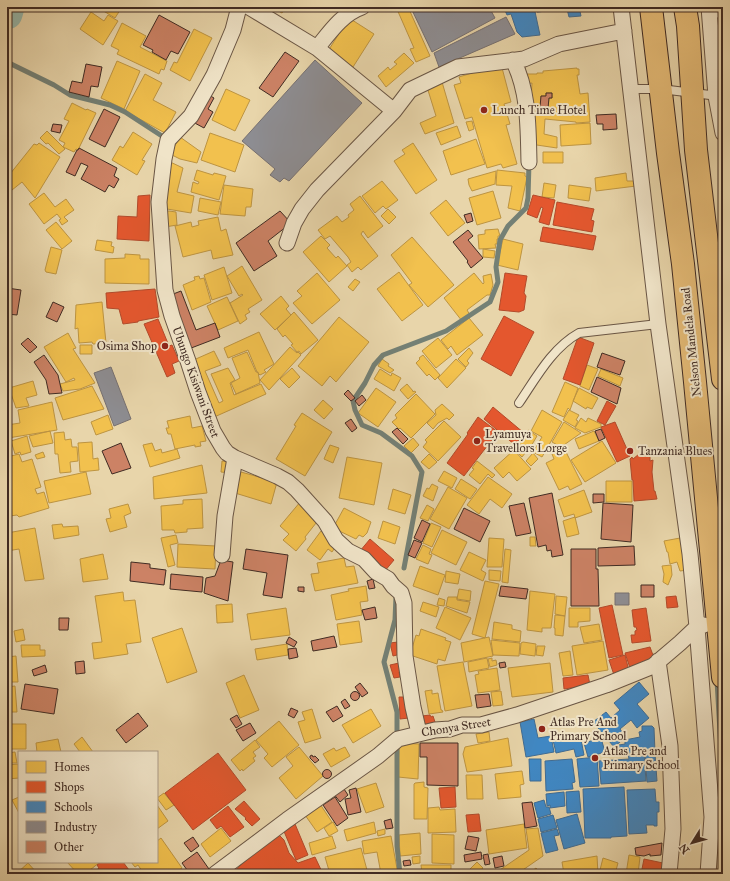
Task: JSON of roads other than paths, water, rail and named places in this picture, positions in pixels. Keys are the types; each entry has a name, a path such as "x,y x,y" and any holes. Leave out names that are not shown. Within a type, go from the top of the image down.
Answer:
{"main road":[{"name":"Nelson Mandela Road","path":"651,7 685,287 723,677"},
{"path":"685,7 688,26 696,150 723,379"}],"street":[{"name":"Ubungo Kisiwani Street","path":"239,7 233,30 210,81 190,116 168,140 164,159 159,202 165,290 172,316 198,392 214,431 223,448 235,458 277,476 293,486 325,521 336,540 348,551 364,560 376,572 388,579 401,593 404,602 405,656 418,733"},
{"path":"249,7 317,48 394,111"},
{"path":"317,48 343,18 354,10 362,7"},
{"path":"621,7 658,324 690,554 712,817 708,874"},
{"path":"714,11 723,131"},
{"path":"286,243 294,223 316,190 394,111 410,90 458,67 524,59 559,44 624,31"},
{"path":"513,60 522,79 525,93 529,162"},
{"path":"222,556 225,516 235,458"},
{"path":"697,627 718,623"},
{"name":"Chonya Street","path":"214,874 378,756 398,739 418,733 450,729 462,725 481,725 517,715 619,680 652,666 697,627"},
{"path":"658,661 670,746 673,829 669,874"}],"lane":[{"path":"630,89 661,89 692,94 720,96"},
{"path":"519,403 544,366 570,338 579,332 658,324"}],"waterway":[{"path":"7,14 9,7"},
{"path":"7,62 54,85 70,95 110,105 125,112 168,140"},
{"path":"404,568 422,472 412,456 381,433 362,425 355,410 353,401 365,383 374,365 383,355 446,331 490,302 498,282 496,267 500,240 508,226 526,208 528,198 529,163"},
{"path":"396,596 395,620 384,662 397,712 397,846 400,874"},
{"path":"717,680 722,767 723,831"},
{"path":"722,874 723,860"}],"place":[{"name":"Lunch Time Hotel","path":"484,110"},
{"name":"Osima Shop","path":"165,346"},
{"name":"Lyamuya Travellors Lorge","path":"477,441"},
{"name":"Tanzania Blues","path":"630,451"},
{"name":"Atlas Pre And Primary School","path":"542,729"},
{"name":"Atlas Pre and Primary School","path":"595,758"}]}
